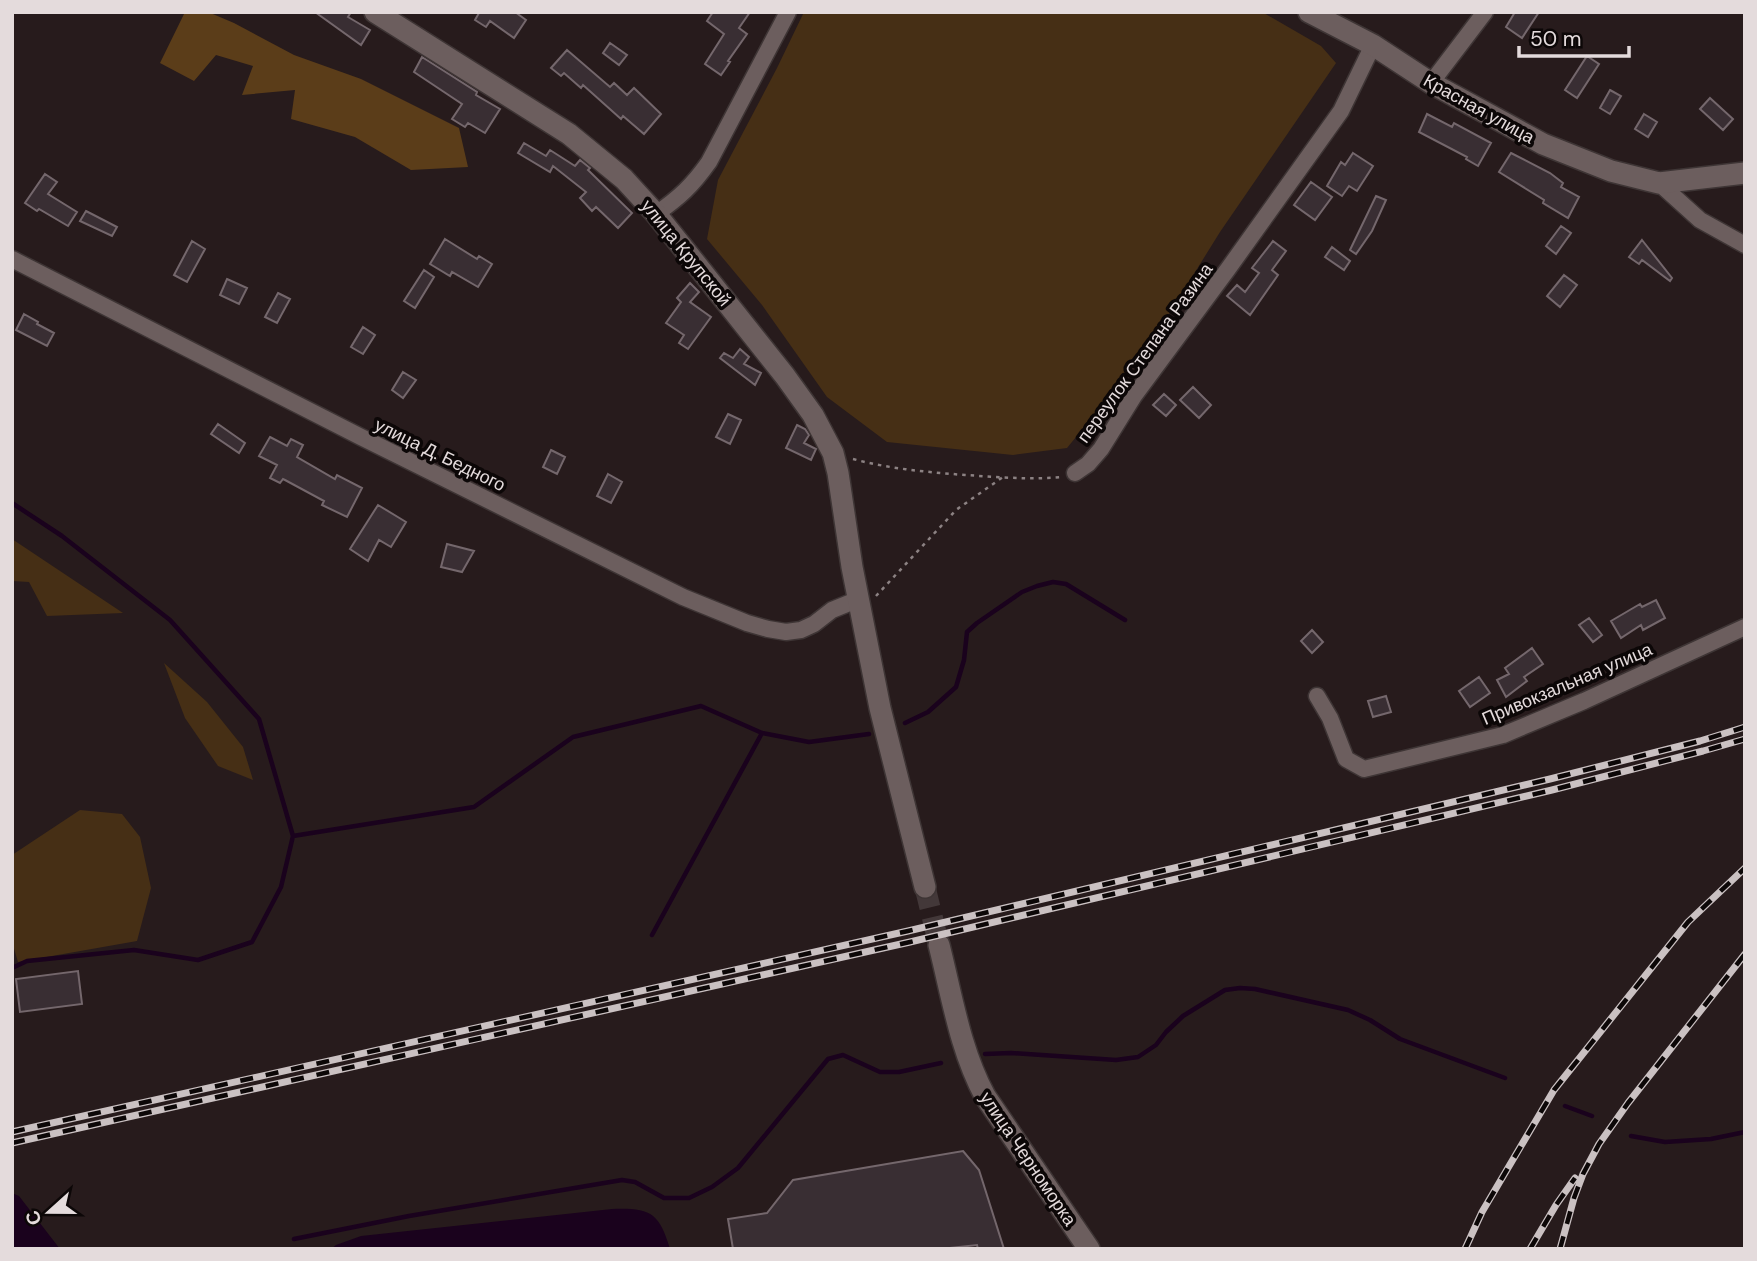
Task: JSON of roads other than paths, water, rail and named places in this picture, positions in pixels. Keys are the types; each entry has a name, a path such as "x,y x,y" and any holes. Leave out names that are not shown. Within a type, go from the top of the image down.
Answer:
{"street":[{"name":"улица Крупской","path":"375,12 569,134 624,179 656,214 785,376 813,415 833,453 859,603"},
{"path":"656,214 681,196 709,162 788,12"},
{"name":"Красная улица","path":"1309,12 1373,45 1431,83 1543,144 1611,171 1660,183 1745,173"},
{"path":"1431,83 1485,12"},
{"name":"переулок Степана Разина","path":"1075,473 1088,464 1101,449 1134,396 1340,111 1373,45"},
{"name":"Красная улица","path":"1660,183 1700,220 1745,245"},
{"name":"улица Д. Бедного","path":"12,259 360,438 682,597 747,623 786,632 801,630 832,610 859,603"},
{"path":"859,603 880,708 925,887"},
{"name":"Привокзальная улица","path":"1317,696 1330,718 1346,759 1364,769 1503,735 1745,627"},
{"name":"улица Черноморка","path":"939,945 960,1031 975,1078 1089,1249"}],"waterway":[{"path":"12,503 62,536 170,620 259,719 293,836 281,887 252,942 198,960 134,950 27,961 12,968"},
{"path":"905,723 928,712 956,687 964,660 967,632 1022,592 1053,582 1066,584 1125,620"},
{"path":"293,836 474,807 573,737 701,706 762,733 809,742 869,734"},
{"path":"652,935 762,733"},
{"path":"985,1054 1011,1053 1116,1060 1138,1057 1156,1045 1183,1016 1225,990 1240,988 1348,1010 1400,1039 1505,1078"},
{"path":"294,1239 409,1216 622,1180 635,1182 664,1198 689,1198 712,1187 738,1168 828,1059 843,1055 880,1072 899,1072 941,1063"},
{"path":"1565,1106 1592,1116"},
{"path":"1631,1136 1665,1142 1711,1139 1745,1132"}],"tunnel":[{"path":"925,887 939,945"}],"railway":[{"path":"12,1132 908,931 1550,779 1745,727"},
{"path":"12,1143 910,942 1552,790 1745,739"},
{"path":"1465,1249 1482,1212 1554,1090 1688,922 1745,868"},
{"path":"1560,1249 1574,1198 1599,1144 1745,954"},
{"path":"1530,1249 1575,1178"}]}
